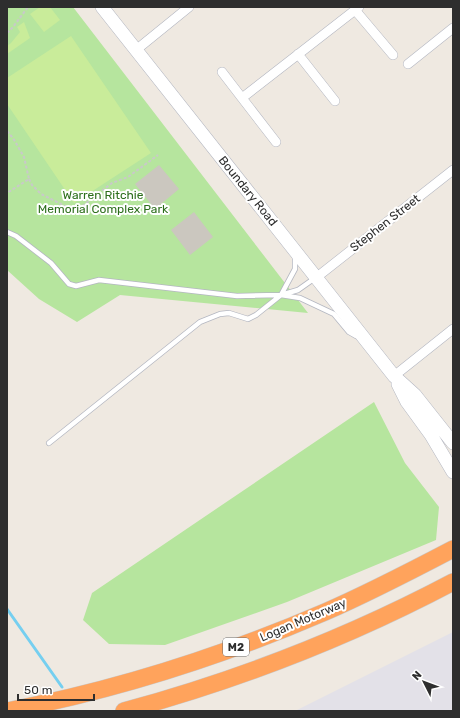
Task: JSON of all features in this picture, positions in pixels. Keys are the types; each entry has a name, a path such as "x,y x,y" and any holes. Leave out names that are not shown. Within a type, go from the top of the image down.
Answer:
{"highway":[{"name":"Logan Motorway","path":"7,711 107,688 233,649 276,633 338,606 453,549"},
{"name":"M2","path":"124,711 202,688 293,654 375,621 453,582"}],"main road":[{"name":"Boundary Road","path":"102,7 394,376 415,395 453,442"},
{"name":"Boundary Road","path":"394,376 407,402 424,425 453,472"}],"street":[{"path":"136,50 189,7"},
{"path":"242,98 357,9 393,55"},
{"path":"408,64 453,28"},
{"path":"298,54 335,101"},
{"path":"222,72 276,142"},
{"name":"Stephen Street","path":"317,277 453,170"},
{"path":"394,376 453,329"}],"lane":[{"path":"7,232 16,236 32,247 51,263 69,284 76,286 99,280 237,296 281,295 300,298 334,314 349,332 368,343"},
{"path":"281,295 295,269 295,250"},
{"path":"49,443 200,322 220,314 229,313 248,318 256,315 281,295 298,290 317,277"}],"path":[{"path":"7,33 28,7"},
{"path":"7,131 24,157 29,179 32,185 41,194 62,205 75,209 80,208 112,183 128,177 158,155"},
{"path":"7,193 29,179"}],"shaded area":[{"path":"453,632 453,711 295,711"}],"green space":[{"name":"Warren Ritchie Memorial Complex Park","path":"7,7 73,7 308,313 120,295 77,322 39,299 7,270"},
{"path":"40,7 50,7 60,20 44,32 30,14"},
{"path":"24,22 30,38 7,54 7,46 20,32 17,27"},
{"path":"71,36 151,153 74,203 7,104 7,78"},
{"path":"374,402 405,463 439,507 436,540 287,602 165,645 109,644 83,620 92,593"}],"building":[{"path":"159,165 179,189 155,209 135,184"},
{"path":"194,212 213,237 190,255 171,230"}],"waterway":[{"path":"7,609 62,687"}]}
